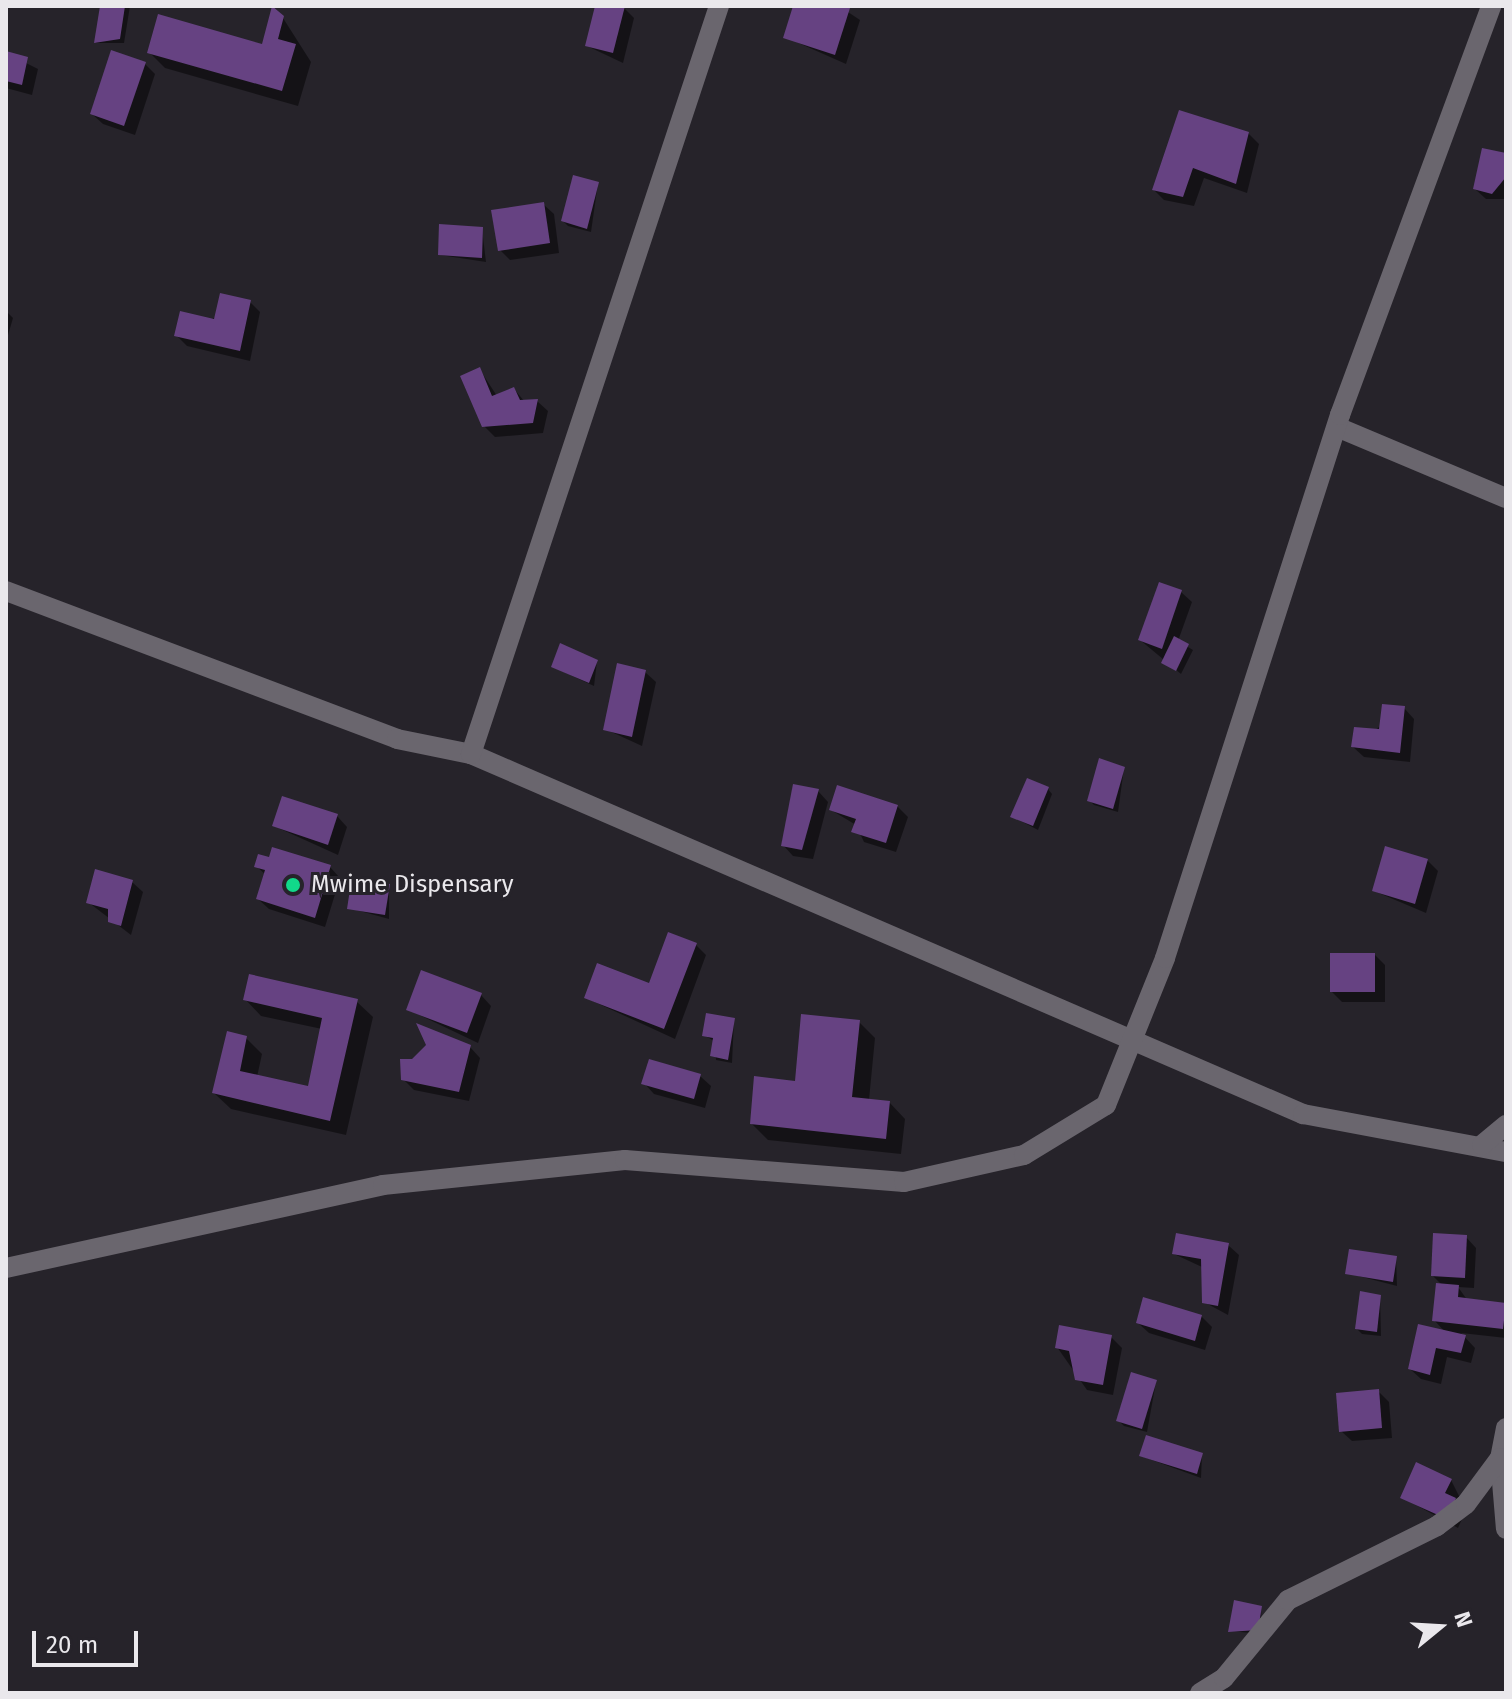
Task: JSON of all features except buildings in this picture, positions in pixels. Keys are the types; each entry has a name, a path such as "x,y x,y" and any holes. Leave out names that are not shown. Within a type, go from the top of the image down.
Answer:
{"street":[{"path":"471,754 719,6"},
{"path":"6,1268 383,1185 625,1160 904,1182 965,1172 1050,1144 1106,1105 1136,1037 1337,427 1491,6"},
{"path":"1337,427 1506,498"},
{"path":"6,591 397,739 471,754 1136,1037 1303,1114 1364,1131 1482,1145 1506,1152"},
{"path":"1482,1145 1506,1125"},
{"path":"1506,1428 1500,1458 1506,1529"},
{"path":"1200,1693 1224,1678 1288,1600 1437,1526 1466,1504 1500,1458"}],"place":[{"name":"Mwime Dispensary","path":"293,885"}]}
